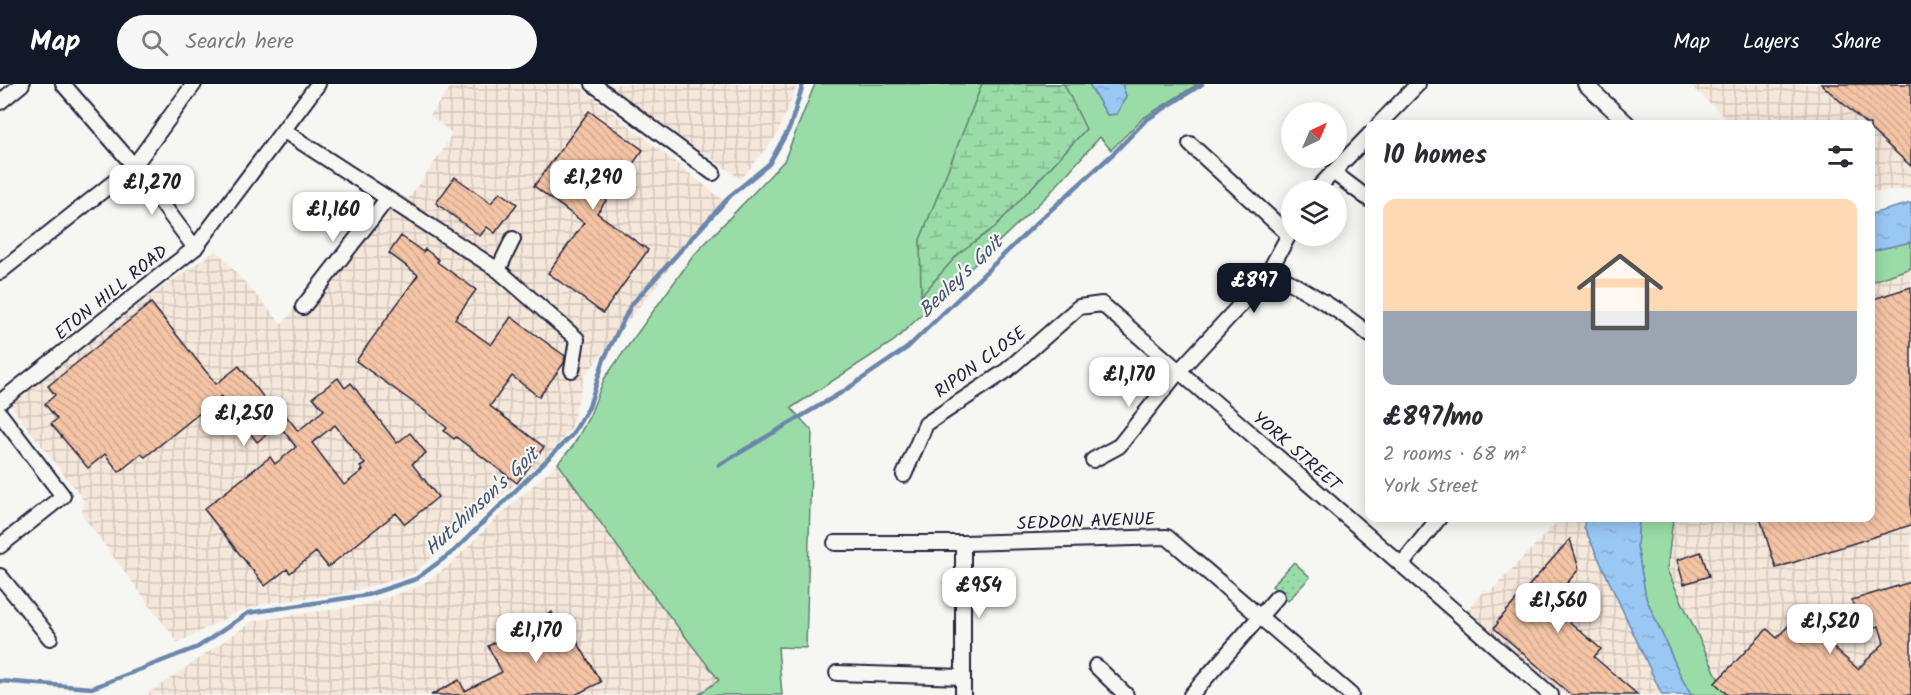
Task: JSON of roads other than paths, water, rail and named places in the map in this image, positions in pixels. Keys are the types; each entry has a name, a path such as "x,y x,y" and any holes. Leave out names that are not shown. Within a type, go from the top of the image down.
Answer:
{"street":[{"path":"0,102 22,84"},
{"path":"63,84 134,166 195,248"},
{"path":"0,272 134,166 194,84"},
{"name":"ETON HILL ROAD","path":"0,402 195,248 318,84"},
{"path":"592,84 713,173"},
{"path":"1383,120 1418,84"},
{"path":"1585,84 1624,120"},
{"path":"284,131 498,270 577,339 572,370"},
{"path":"1325,180 1365,139"},
{"path":"1191,144 1281,224"},
{"path":"1333,172 1365,196"},
{"path":"303,307 387,199"},
{"path":"498,270 513,238"},
{"path":"1093,460 1119,446 1179,371 1266,277 1283,246"},
{"path":"1270,271 1310,293 1365,331"},
{"name":"YORK STREET","path":"1102,304 1551,695"},
{"name":"RIPON CLOSE","path":"904,475 926,424 1006,371 1079,307 1102,304"},
{"path":"0,414 63,496 0,546"},
{"path":"1401,565 1435,522"},
{"name":"SEDDON AVENUE","path":"835,543 963,543 1167,537 1351,695"},
{"path":"963,543 963,695"},
{"path":"0,576 50,638"},
{"path":"1191,695 1277,597"},
{"path":"1095,666 1126,695"},
{"path":"837,673 963,677"}],"water":[{"path":"1089,84 1122,84 1126,96 1117,114 1107,115"},
{"path":"1911,203 1911,242 1875,250 1875,213"},
{"path":"1585,522 1639,522 1637,546 1646,598 1691,695 1662,695 1584,527"}],"waterway":[{"name":"Hutchinson's Goit","path":"0,681 92,688 198,647 248,613 367,595 416,579 454,551 572,435 589,407 604,359 631,305 731,195 769,164 790,127 803,84"},
{"name":"Bealey's Goit","path":"719,465 844,391 907,348 1146,120 1202,84"}]}
